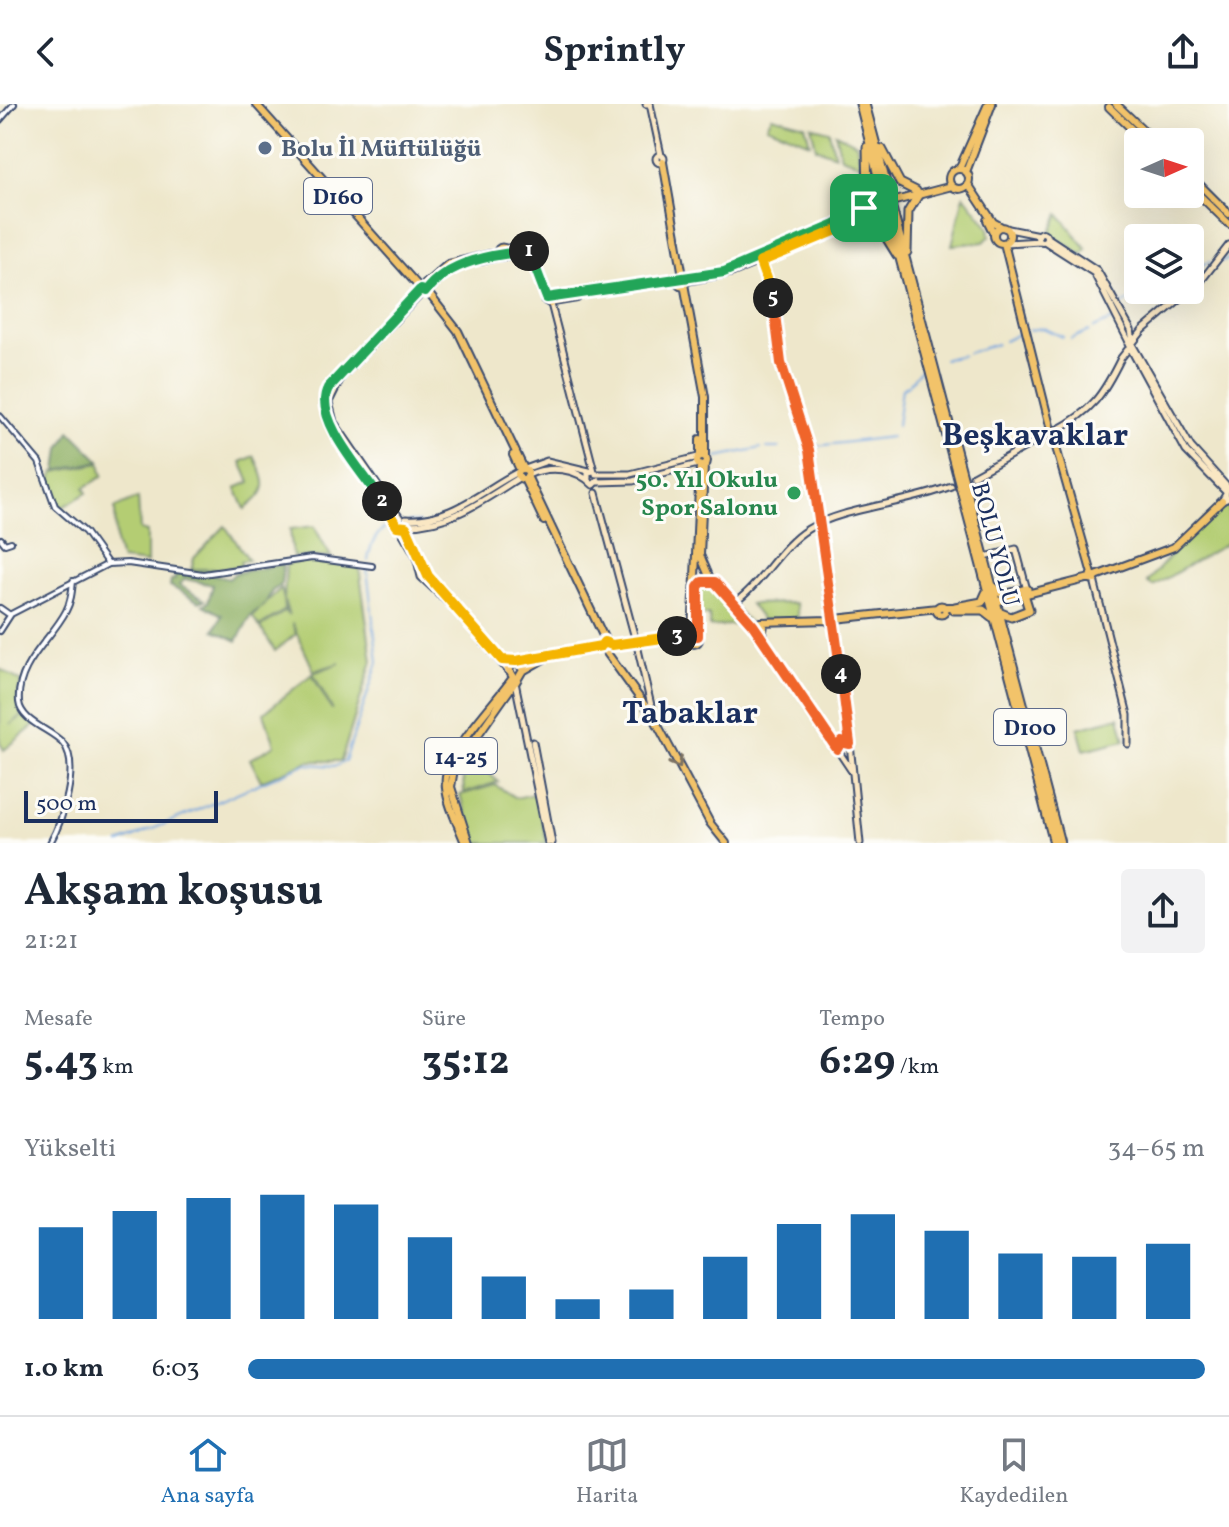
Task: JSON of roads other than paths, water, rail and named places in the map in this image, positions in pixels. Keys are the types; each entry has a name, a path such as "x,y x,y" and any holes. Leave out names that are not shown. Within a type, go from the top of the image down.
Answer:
{"highway":[{"path":"862,104 867,133 886,196"},
{"path":"862,104 877,148 886,196"},
{"path":"867,133 868,198 861,215 876,221 904,262"},
{"path":"877,148 882,149 900,183 918,192 908,212 904,262"},
{"name":"BOLU YOLU","path":"886,196 990,583 996,622 1057,843"},
{"name":"D100","path":"904,262 988,557 990,583 1057,843"},
{"path":"946,609 982,602 990,583 1003,595 1029,591 1029,610 1011,617 999,611"},
{"path":"946,609 987,611 996,622"},
{"path":"1006,639 1011,617"}],"main road":[{"name":"D160","path":"258,104 452,321 499,415 523,473"},
{"path":"647,104 705,397 699,578"},
{"path":"550,300 726,274 760,262 880,205 951,182 963,171 990,104"},
{"path":"1111,105 1132,128"},
{"path":"1111,105 1139,128"},
{"path":"963,171 966,186 996,241 1004,243 1042,238 1095,276 1191,447 1227,494 1174,547 1093,577 999,601"},
{"path":"951,182 966,186 993,222 1042,238 1096,268 1131,330 1131,345"},
{"path":"1204,189 1229,214"},
{"path":"682,280 724,272 861,215 886,196 918,192"},
{"path":"1204,200 1229,224"},
{"path":"994,234 1003,227"},
{"path":"1003,227 1010,234 1004,243 1128,715 1128,744"},
{"path":"973,476 1089,411 1131,345 1201,281 1229,245"},
{"path":"606,646 536,661 523,671 522,665 499,658 428,576 403,523 334,422 329,402 332,392 354,363 423,289 452,267 503,253 531,250 550,300 654,718"},
{"path":"760,262 777,308 781,363 809,450 850,744 850,766"},
{"name":"D160","path":"423,289 449,322 606,646"},
{"path":"403,523 469,504 523,473 553,468 630,474 701,461"},
{"path":"596,483 633,481 701,461"},
{"path":"701,461 700,555 708,571 761,628 772,654 850,766 854,774 860,843"},
{"path":"523,473 535,503 626,683 654,718 710,823 726,843"},
{"path":"740,602 792,541 819,523 919,498 951,486"},
{"path":"403,523 421,577 457,611 516,683 550,843"},
{"path":"988,557 1016,549 1029,591"},
{"path":"508,671 514,662 606,646 693,637 701,568 708,571"},
{"path":"699,578 708,571"},
{"path":"699,578 717,584 761,628"},
{"path":"761,628 802,621 847,621 989,604"},
{"path":"761,628 946,609"},
{"name":"14-25","path":"467,843 453,798 451,778 457,761 523,671"},
{"name":"14-25","path":"467,843 450,800 446,777 465,741 500,695 516,683"},
{"path":"837,749 841,742 850,744"}],"street":[{"path":"0,120 14,104"},
{"path":"0,416 39,462 55,506 85,532 108,564"},
{"path":"0,538 5,544 11,542"},
{"path":"0,631 10,615 108,564 128,563 203,574 312,558 372,566"},
{"path":"50,843 68,797 66,751 61,742 23,712 19,699 38,647 68,608 73,581"},
{"path":"0,608 10,615"}],"waterway":[{"path":"1221,261 1229,259"},
{"path":"1204,264 1210,262"},
{"path":"1094,328 1115,319"},
{"path":"1029,330 1043,328 1063,337"},
{"path":"1071,339 1089,331"},
{"path":"1004,341 1022,332"},
{"path":"968,353 997,344"},
{"path":"944,359 963,355"},
{"path":"910,383 920,370"},
{"path":"897,425 902,388 908,385"},
{"path":"817,446 891,437"},
{"path":"717,457 761,448"},
{"path":"767,448 779,448"},
{"path":"603,478 635,476 693,461"},
{"path":"539,467 560,467"},
{"path":"481,499 491,490"},
{"path":"408,522 419,522"},
{"path":"368,561 375,538 393,523"},
{"path":"120,843 305,764 336,766 345,761 378,662 367,569"}],"place":[{"name":"Bolu İl Müftülüğü","path":"265,148"},
{"name":"50. Yıl Okulu Spor Salonu","path":"794,493"}],"district":[{"name":"Beşkavaklar","path":"1035,434"},
{"name":"Tabaklar","path":"690,712"}]}
